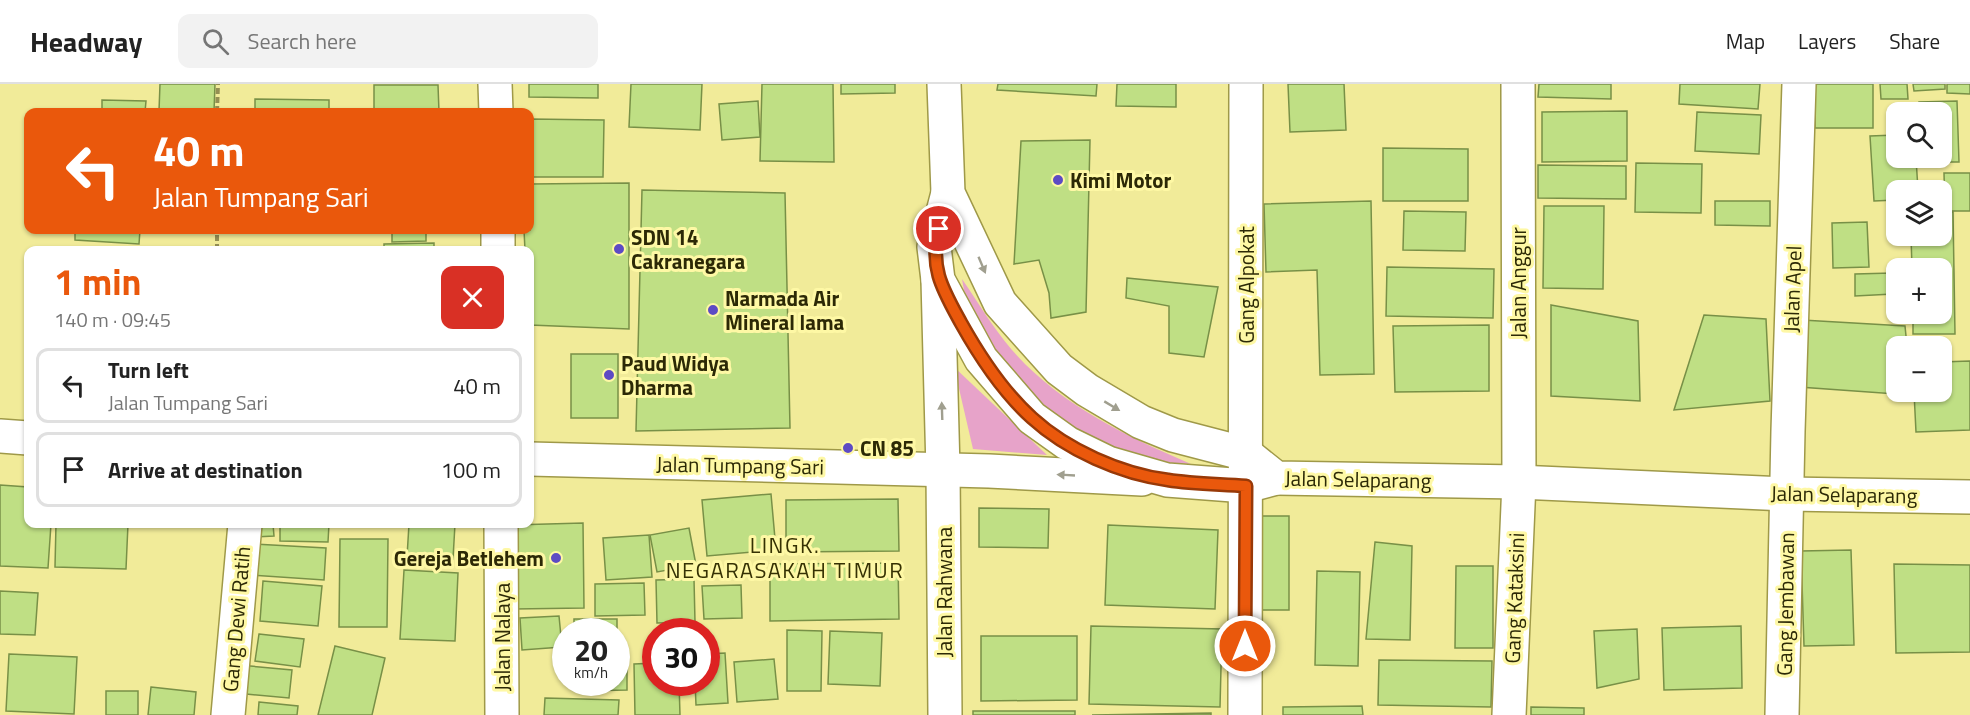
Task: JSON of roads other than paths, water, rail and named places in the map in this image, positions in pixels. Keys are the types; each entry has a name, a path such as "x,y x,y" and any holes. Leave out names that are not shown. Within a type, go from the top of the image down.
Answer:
{"main road":[{"path":"495,84 496,108"},
{"name":"Jalan Selaparang","path":"944,84 948,193 1000,303 1059,369 1087,390 1141,422 1256,473 1787,494 1970,497"},
{"name":"Gang Alpokat","path":"1245,715 1256,473 1246,84"},
{"name":"Jalan Anggur","path":"1518,84 1519,482"},
{"name":"Jalan Apel","path":"1787,494 1799,84"},
{"name":"Jalan Tumpang Sari","path":"948,193 934,247 938,280 981,359 1032,418 1067,443 1108,463 1167,480"},
{"name":"Jalan Rahwana","path":"938,280 943,470 945,715"},
{"path":"0,436 24,438"},
{"name":"Jalan Tumpang Sari","path":"534,459 943,470 1167,480 1256,473"},
{"name":"Gang Kataksini","path":"1509,715 1519,482"},
{"name":"Gang Jembawan","path":"1782,715 1787,494"},
{"name":"Gang Dewi Ratih","path":"228,715 245,528"},
{"name":"Jalan Nalaya","path":"501,528 502,715"},
{"path":"930,715 945,715"}],"place":[{"name":"Kimi Motor","path":"1058,180"},
{"name":"SDN 14 Cakranegara","path":"619,249"},
{"name":"Narmada Air Mineral lama","path":"713,310"},
{"name":"Paud Widya Dharma","path":"609,375"},
{"name":"CN 85","path":"848,448"},
{"name":"Gereja Betlehem","path":"556,558"}],"district":[{"name":"LINGK. NEGARASAKAH TIMUR","path":"785,558"}]}
